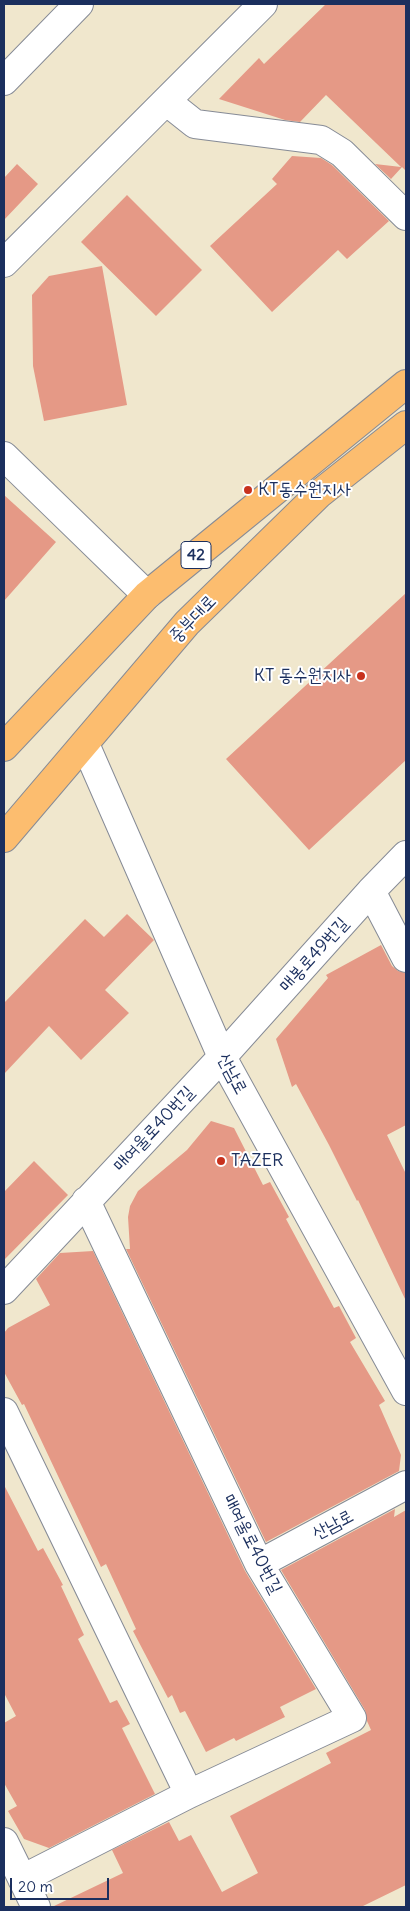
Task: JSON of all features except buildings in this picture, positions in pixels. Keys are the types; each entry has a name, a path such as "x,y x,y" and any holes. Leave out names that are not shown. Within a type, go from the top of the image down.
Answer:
{"main road":[{"name":"42","path":"4,747 147,595 406,384"},
{"name":"중부대로","path":"4,838 187,623 319,494 406,425"}],"street":[{"path":"4,81 79,4"},
{"path":"4,263 263,4"},
{"path":"166,101 195,124 321,140 342,153 406,216"},
{"path":"4,456 147,595"},
{"name":"산남로","path":"85,744 222,1057 406,1391"},
{"name":"매봉로49번길","path":"222,1057 371,891 406,855"},
{"path":"371,891 406,958"},
{"name":"매여울로40번길","path":"4,1290 222,1057"},
{"name":"매여울로40번길","path":"22,1880 189,1794 352,1718 259,1564 86,1201"},
{"path":"4,1412 189,1794"},
{"name":"산남로","path":"259,1564 406,1485"},
{"path":"4,1842 36,1907"}],"place":[{"name":"KT동수원지사","path":"248,490"},
{"name":"KT 동수원지사","path":"361,676"},
{"name":"TAZER","path":"221,1161"}]}
